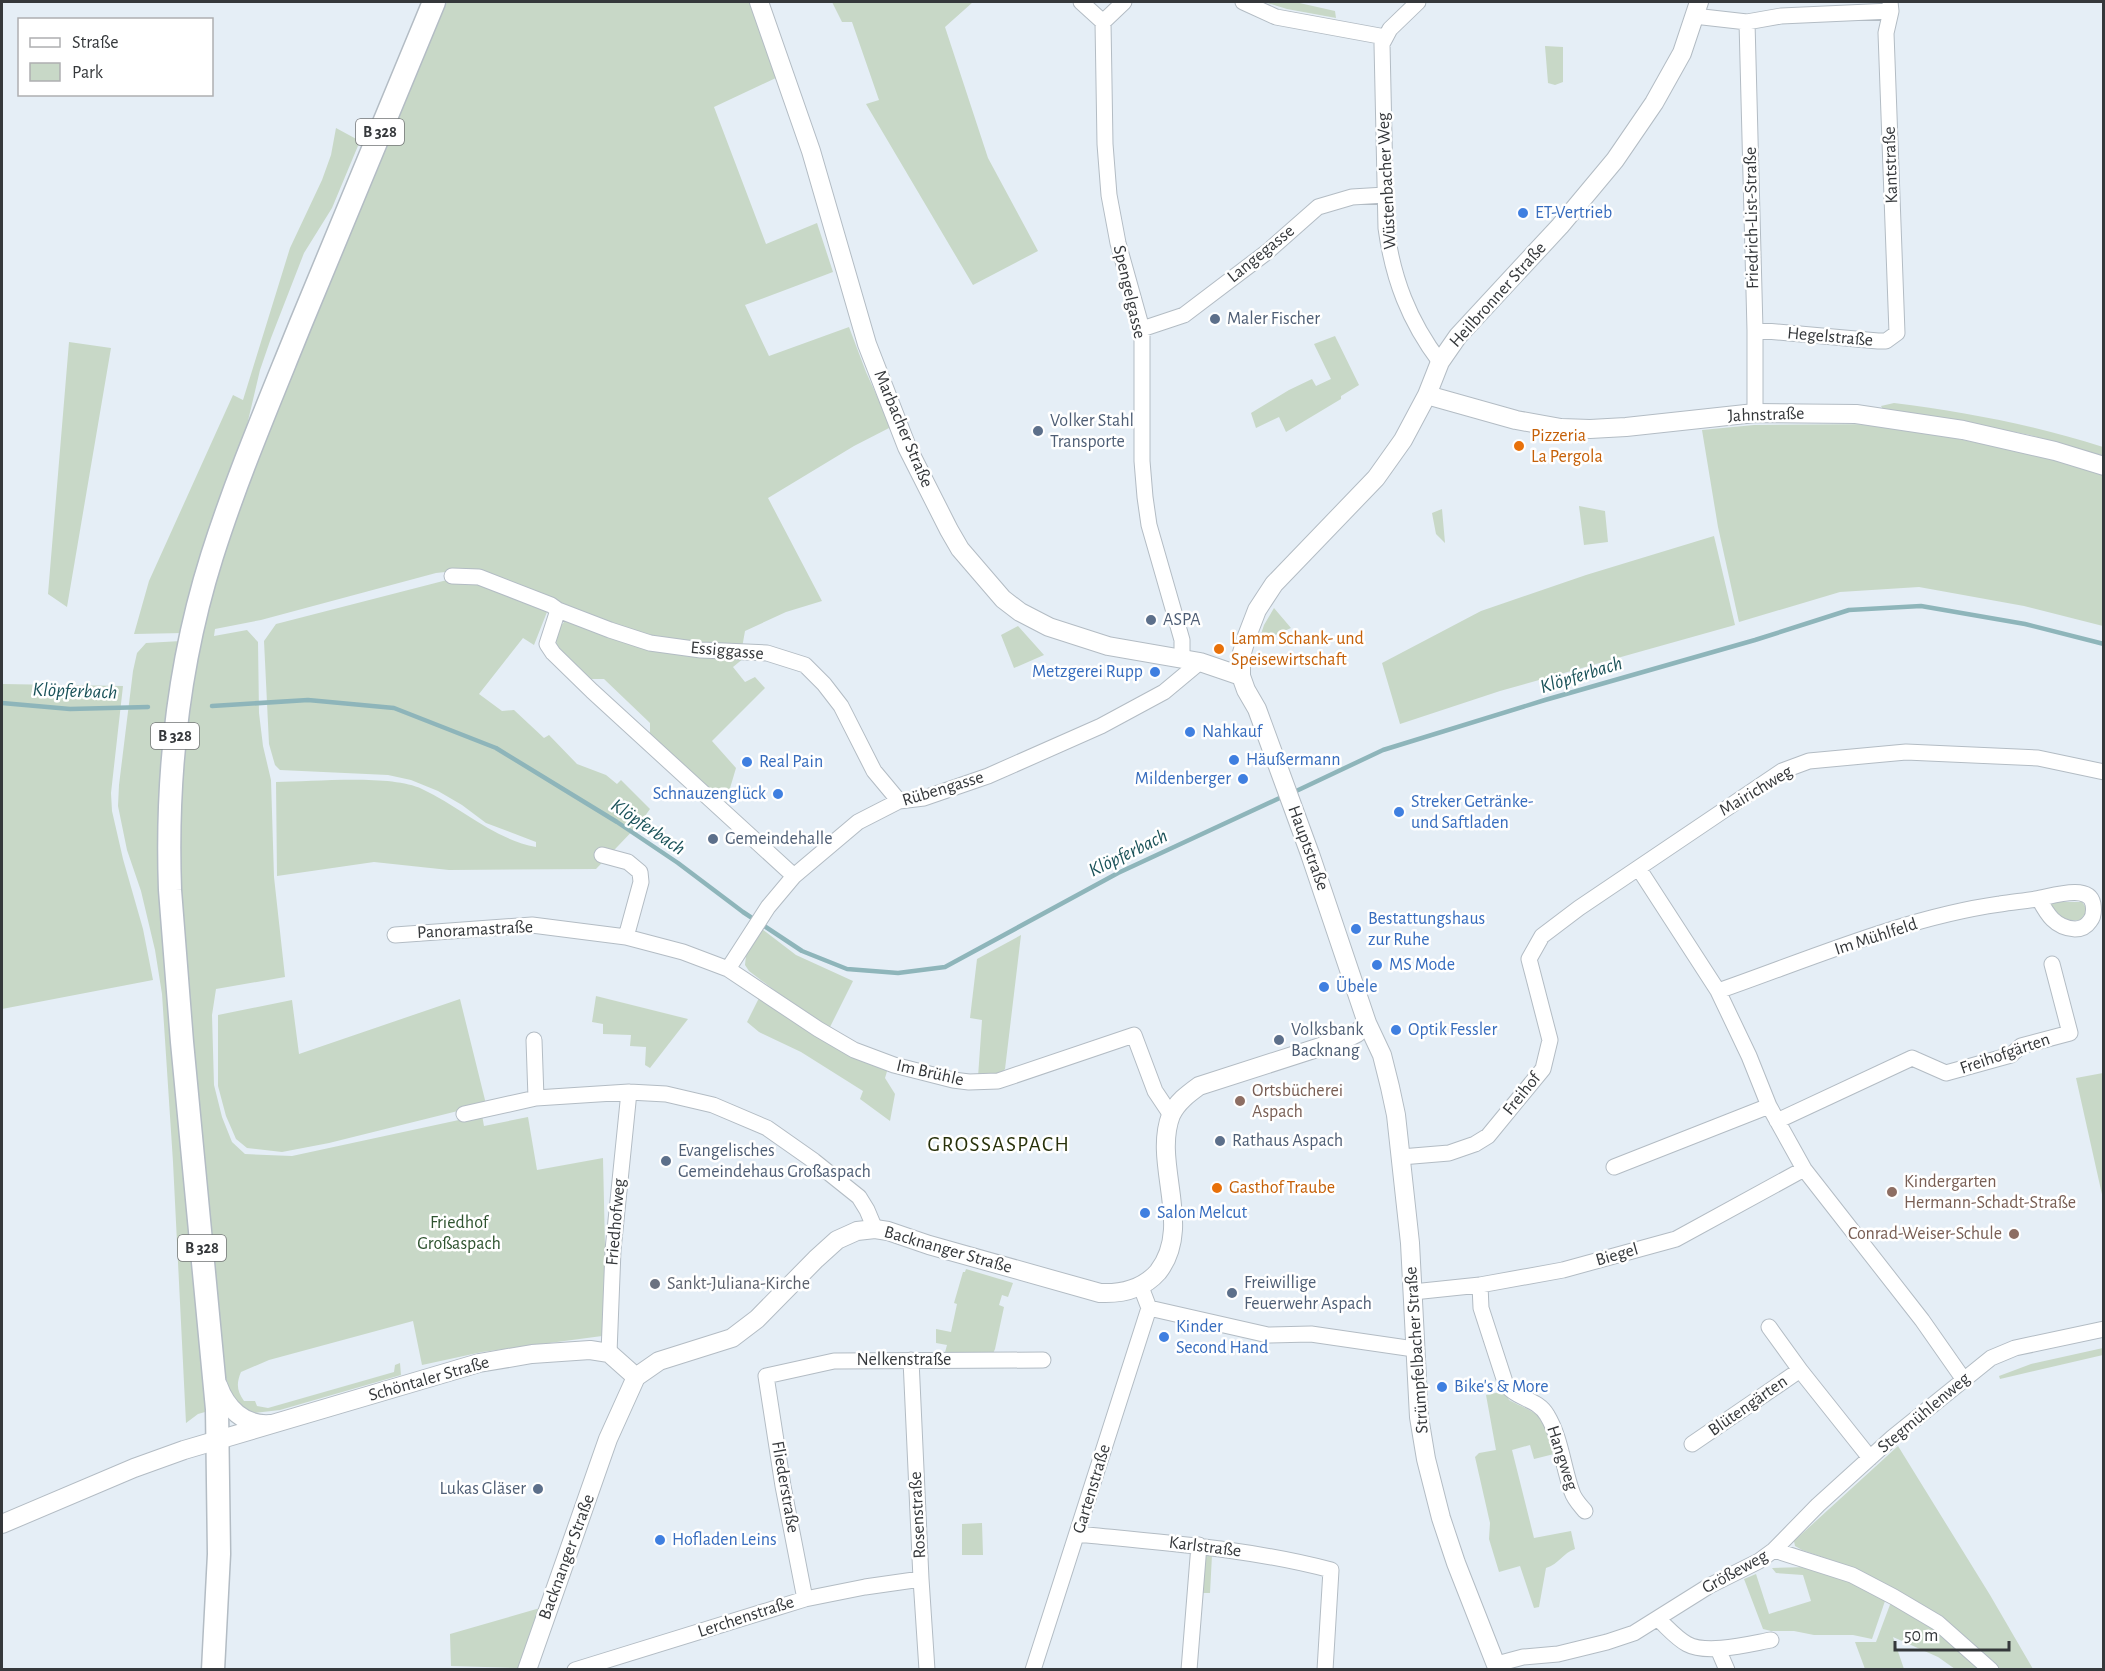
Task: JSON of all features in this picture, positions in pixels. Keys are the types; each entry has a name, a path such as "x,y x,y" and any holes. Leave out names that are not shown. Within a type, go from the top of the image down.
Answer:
{"main road":[{"name":"B 328","path":"213,1670 219,1554 217,1441 213,1369 184,1064 168,838 170,782 184,673 211,559 228,509 292,346 434,2"}],"street":[{"name":"Marbacher Straße","path":"759,2 811,151 867,344 907,447 960,549 1004,599 1020,612 1049,627 1108,646 1191,660 1241,676"},
{"path":"1081,2 1103,22 1124,2"},
{"path":"1243,2 1276,16 1385,37 1390,29 1418,2"},
{"path":"1697,9 1748,22 1781,16 1891,6"},
{"name":"Kantstraße","path":"1891,6 1886,33 1898,328"},
{"name":"Heilbronner Straße","path":"1241,676 1241,656 1246,636 1257,610 1274,584 1376,478 1402,440 1427,395 1440,362 1458,336 1560,226 1615,160 1654,103 1682,53 1697,9"},
{"name":"Spengelgasse","path":"1103,22 1105,144 1109,195 1118,243 1142,329 1142,461 1145,497 1149,525 1182,640 1191,660"},
{"name":"Friedrich-List-Straße","path":"1748,22 1755,413"},
{"name":"Wüstenbacher Weg","path":"1385,37 1382,44 1385,195 1389,250 1397,281 1421,337 1440,362"},
{"name":"Langegasse","path":"1142,329 1184,315 1267,252 1318,207 1352,197 1385,195"},
{"name":"Hegelstraße","path":"1755,330 1886,341 1893,338 1898,328"},
{"name":"Jahnstraße","path":"1427,395 1516,420 1561,428 1626,427 1755,413 1856,414 1963,430 2103,466"},
{"name":"Essiggasse","path":"452,576 479,577 551,605 558,610 650,643 701,650 767,653 805,665 841,706 874,771 899,801"},
{"path":"558,610 547,644 553,653 794,876"},
{"name":"Rübengasse","path":"728,969 768,907 794,876 858,822 899,801 924,798 988,776 1101,726 1164,692 1191,660"},
{"name":"Hauptstraße","path":"1241,676 1257,709 1289,796 1346,955 1367,1023"},
{"name":"Mairichweg","path":"1529,959 1542,936 1782,771 1809,761 1906,752 2038,758 2103,771"},
{"path":"602,855 628,862 640,872 641,882 626,937"},
{"path":"1639,868 1718,991 1749,1056 1769,1106 1804,1168 1922,1320 1964,1380"},
{"name":"Im Mühlfeld","path":"1718,991 1898,928 1975,908 2039,899"},
{"name":"Panoramastraße","path":"395,935 531,925 626,937 683,952 728,969"},
{"name":"Freihof","path":"1401,1157 1449,1153 1475,1144 1488,1136 1543,1068 1550,1040 1529,959"},
{"name":"Freihofgärten","path":"1777,1121 1912,1058 1946,1073 2011,1055 2021,1046 2070,1032 2052,964"},
{"name":"Im Brühle","path":"728,969 818,1029 854,1050 894,1065 953,1080 998,1081 1134,1035 1155,1091 1172,1115"},
{"path":"1367,1023 1345,1040 1199,1086 1183,1098 1172,1115 1167,1133 1174,1220 1167,1261 1153,1278 1140,1287 1149,1308 1268,1335 1311,1334 1414,1349"},
{"name":"Strümpfelbacher Straße","path":"1367,1023 1382,1055 1396,1115 1413,1292 1419,1417 1426,1459 1441,1518 1456,1563 1498,1667"},
{"path":"534,1040 536,1098"},
{"path":"464,1114 536,1098 630,1092 666,1094 713,1104 767,1128 814,1161 859,1197 875,1229"},
{"name":"Friedhofweg","path":"609,1353 613,1250 630,1092"},
{"path":"1614,1167 1769,1106"},
{"name":"Biegel","path":"1413,1292 1480,1285 1563,1270 1676,1239 1804,1168"},
{"name":"Backnanger Straße","path":"526,1670 608,1439 636,1377 659,1361 732,1338 758,1319 837,1240 857,1231 875,1229 888,1231 929,1245 1100,1293 1113,1293 1140,1287"},
{"name":"Hangweg","path":"1480,1285 1481,1308 1506,1385 1513,1393 1534,1403 1546,1412 1554,1430 1572,1494 1585,1511"},
{"name":"Gartenstraße","path":"1033,1670 1149,1308"},
{"path":"1769,1327 1800,1370"},
{"name":"Stegmühlenweg","path":"1774,1550 1818,1505 1911,1421 1991,1358 2015,1348 2103,1329"},
{"name":"Schöntaler Straße","path":"2,1524 134,1468 184,1450 479,1364 574,1349 609,1353"},
{"path":"609,1353 636,1377"},
{"name":"Rosenstraße","path":"911,1360 927,1670"},
{"name":"Nelkenstraße","path":"766,1376 834,1361 1042,1360"},
{"path":"213,1369 221,1394 235,1413 256,1423 267,1425 275,1423"},
{"name":"Blütengärten","path":"1692,1444 1800,1370 1870,1458"},
{"name":"Fliederstraße","path":"766,1376 783,1486 805,1599"},
{"name":"Karlstraße","path":"1077,1534 1199,1545 1287,1558 1331,1570 1325,1670"},
{"path":"1189,1670 1199,1545"},
{"name":"Größeweg","path":"1498,1667 1523,1657 1558,1654 1634,1634 1709,1586 1759,1561 1774,1550 1852,1575 1894,1597 1938,1623 1990,1670"},
{"name":"Lerchenstraße","path":"575,1670 805,1599 921,1579"},
{"path":"1658,1619 1687,1645 1718,1649 1771,1640"},
{"path":"1718,1649 1727,1670"}],"green space":[{"name":"Friedhof Großaspach","path":"447,2 752,2 778,77 714,107 766,244 817,223 833,272 745,305 769,356 849,327 891,427 854,446 768,498 822,601 786,612 745,631 742,648 658,638 620,628 454,571 436,573 261,620 215,629 214,636 247,630 258,642 259,713 263,746 271,780 274,877 285,977 216,989 212,1015 214,1085 222,1117 232,1142 245,1154 292,1156 482,1115 484,1126 528,1117 537,1170 603,1158 605,1247 602,1336 482,1352 422,1365 413,1321 269,1360 241,1372 238,1387 244,1401 255,1401 257,1406 268,1408 394,1372 395,1365 400,1363 401,1375 280,1410 253,1413 240,1407 229,1389 223,1366 178,879 183,741 204,620 226,540 299,356"},
{"path":"832,2 973,2 945,27 988,158 1038,251 973,285 866,104 879,100 852,22 842,22"},
{"path":"1264,2 1295,2 1335,11 1336,18 1287,9"},
{"path":"1545,46 1563,47 1563,82 1555,85 1548,83"},
{"path":"336,128 360,141 332,208 304,253 271,338 260,370 243,442 183,633 134,634 149,581 233,395 243,400 290,248 322,180 331,155"},
{"path":"1335,336 1359,385 1341,396 1341,399 1286,432 1279,417 1256,428 1251,413 1312,379 1316,386 1331,379 1314,344"},
{"path":"69,342 111,348 67,607 48,594"},
{"path":"1894,403 1973,415 2052,432 2103,447 2103,456 2030,435 1884,411 1881,406"},
{"path":"1887,424 2049,458 2103,474 2103,626 2024,606 1919,587 1840,592 1739,622 1718,527 1702,430 1754,425"},
{"path":"1579,506 1605,511 1608,542 1584,545"},
{"path":"1442,509 1445,543 1436,534 1432,513"},
{"path":"1714,536 1735,625 1500,691 1400,724 1382,663 1481,611 1586,575"},
{"path":"447,580 479,580 542,606 547,612 534,645 523,638 479,694 502,711 514,710 544,738 549,735 577,764 606,775 617,784 621,780 650,809 640,823 596,869 449,870 374,862 277,876 276,782 371,780 408,784 436,796 491,830 520,843 536,847 536,842 486,823 438,791 411,780 388,775 280,770 275,765 269,744 264,641 276,624"},
{"path":"1274,608 1291,628 1258,643 1264,625"},
{"path":"571,619 744,658 733,667 745,682 755,677 765,688 712,741 736,768 725,805 650,734 650,723 604,679 591,679 562,653 555,640 555,633 564,622"},
{"path":"1018,626 1044,655 1014,668 1001,635"},
{"path":"181,641 164,747 206,1395 205,1412 186,1423 162,994 155,950 141,891 127,850 118,806 137,653 146,643"},
{"path":"2,684 123,686 111,793 112,811 143,929 153,980 2,1009"},
{"path":"2053,902 2082,902 2085,906 2085,914 2080,920 2066,919 2050,905"},
{"path":"762,929 796,955 853,981 828,1031 749,971 745,965 746,955"},
{"path":"1021,935 1005,1069 998,1077 978,1077 982,1020 970,1018 977,959"},
{"path":"761,994 888,1068 885,1078 895,1094 890,1121 860,1099 863,1091 801,1052 759,1032 747,1022"},
{"path":"596,996 688,1019 650,1068 645,1065 646,1047 630,1046 631,1035 603,1034 603,1024 592,1022"},
{"path":"460,999 486,1104 329,1143 282,1152 247,1148 236,1139 226,1116 218,1086 218,1015 292,1000 299,1054"},
{"path":"2104,1073 2103,1199 2076,1078"},
{"path":"966,1269 1013,1283 1008,1297 1002,1295 999,1305 1004,1307 991,1358 944,1356 947,1345 936,1343 936,1329 951,1332 957,1304 954,1303 963,1272"},
{"path":"2103,1348 2103,1355 2000,1379 1999,1376 2031,1364"},
{"path":"1505,1391 1509,1400 1530,1410 1545,1423 1554,1454 1534,1459 1530,1445 1512,1450 1534,1538 1571,1531 1575,1549 1546,1568 1539,1607 1534,1608 1520,1566 1499,1572 1489,1539 1490,1523 1475,1457 1479,1453 1496,1450 1486,1395"},
{"path":"1898,1446 2033,1669 1995,1669 1854,1568 1795,1546 1794,1541"},
{"path":"982,1523 983,1555 962,1555 962,1524"},
{"path":"1203,1554 1212,1555 1210,1593 1200,1593"},
{"path":"1809,1567 1838,1574 1885,1601 1872,1639 1853,1635 1814,1635 1763,1629 1744,1579 1756,1574 1769,1614 1811,1601 1803,1575 1776,1573 1772,1568"},
{"path":"1891,1602 1936,1627 1984,1669 1955,1669 1938,1657 1893,1637 1904,1669 1865,1669 1855,1642 1876,1642"},
{"path":"540,1608 519,1668 451,1666 450,1634"}],"waterway":[{"name":"Klöpferbach","path":"1292,793 1383,750 1849,610 1921,606 2025,624 2104,644"},
{"name":"Klöpferbach","path":"212,706 308,700 394,708 496,748 617,822 802,951 847,969 898,973 945,967 1118,873 1284,796"},
{"name":"Klöpferbach","path":"2,703 70,709 148,707"}],"place":[{"name":"ET-Vertrieb","path":"1523,213"},
{"name":"Maler Fischer","path":"1215,319"},
{"name":"Volker Stahl Transporte","path":"1038,431"},
{"name":"Pizzeria La Pergola","path":"1519,446"},
{"name":"ASPA","path":"1151,620"},
{"name":"Lamm Schank- und Speisewirtschaft","path":"1219,649"},
{"name":"Metzgerei Rupp","path":"1155,672"},
{"name":"Nahkauf","path":"1190,732"},
{"name":"Häußermann","path":"1234,760"},
{"name":"Real Pain","path":"747,762"},
{"name":"Mildenberger","path":"1243,779"},
{"name":"Schnauzenglück","path":"778,794"},
{"name":"Streker Getränke- und Saftladen","path":"1399,812"},
{"name":"Gemeindehalle","path":"713,839"},
{"name":"Bestattungshaus zur Ruhe","path":"1356,929"},
{"name":"MS Mode","path":"1377,965"},
{"name":"Übele","path":"1324,987"},
{"name":"Optik Fessler","path":"1396,1030"},
{"name":"Volksbank Backnang","path":"1279,1040"},
{"name":"Ortsbücherei Aspach","path":"1240,1101"},
{"name":"Rathaus Aspach","path":"1220,1141"},
{"name":"Evangelisches Gemeindehaus Großaspach","path":"666,1161"},
{"name":"Gasthof Traube","path":"1217,1188"},
{"name":"Kindergarten Hermann-Schadt-Straße","path":"1892,1192"},
{"name":"Salon Melcut","path":"1145,1213"},
{"name":"Conrad-Weiser-Schule","path":"2014,1234"},
{"name":"Sankt-Juliana-Kirche","path":"655,1284"},
{"name":"Freiwillige Feuerwehr Aspach","path":"1232,1293"},
{"name":"Kinder Second Hand","path":"1164,1337"},
{"name":"Bike's & More","path":"1442,1387"},
{"name":"Lukas Gläser","path":"538,1489"},
{"name":"Hofladen Leins","path":"660,1540"}],"district":[{"name":"GROSSASPACH","path":"999,1144"}]}
